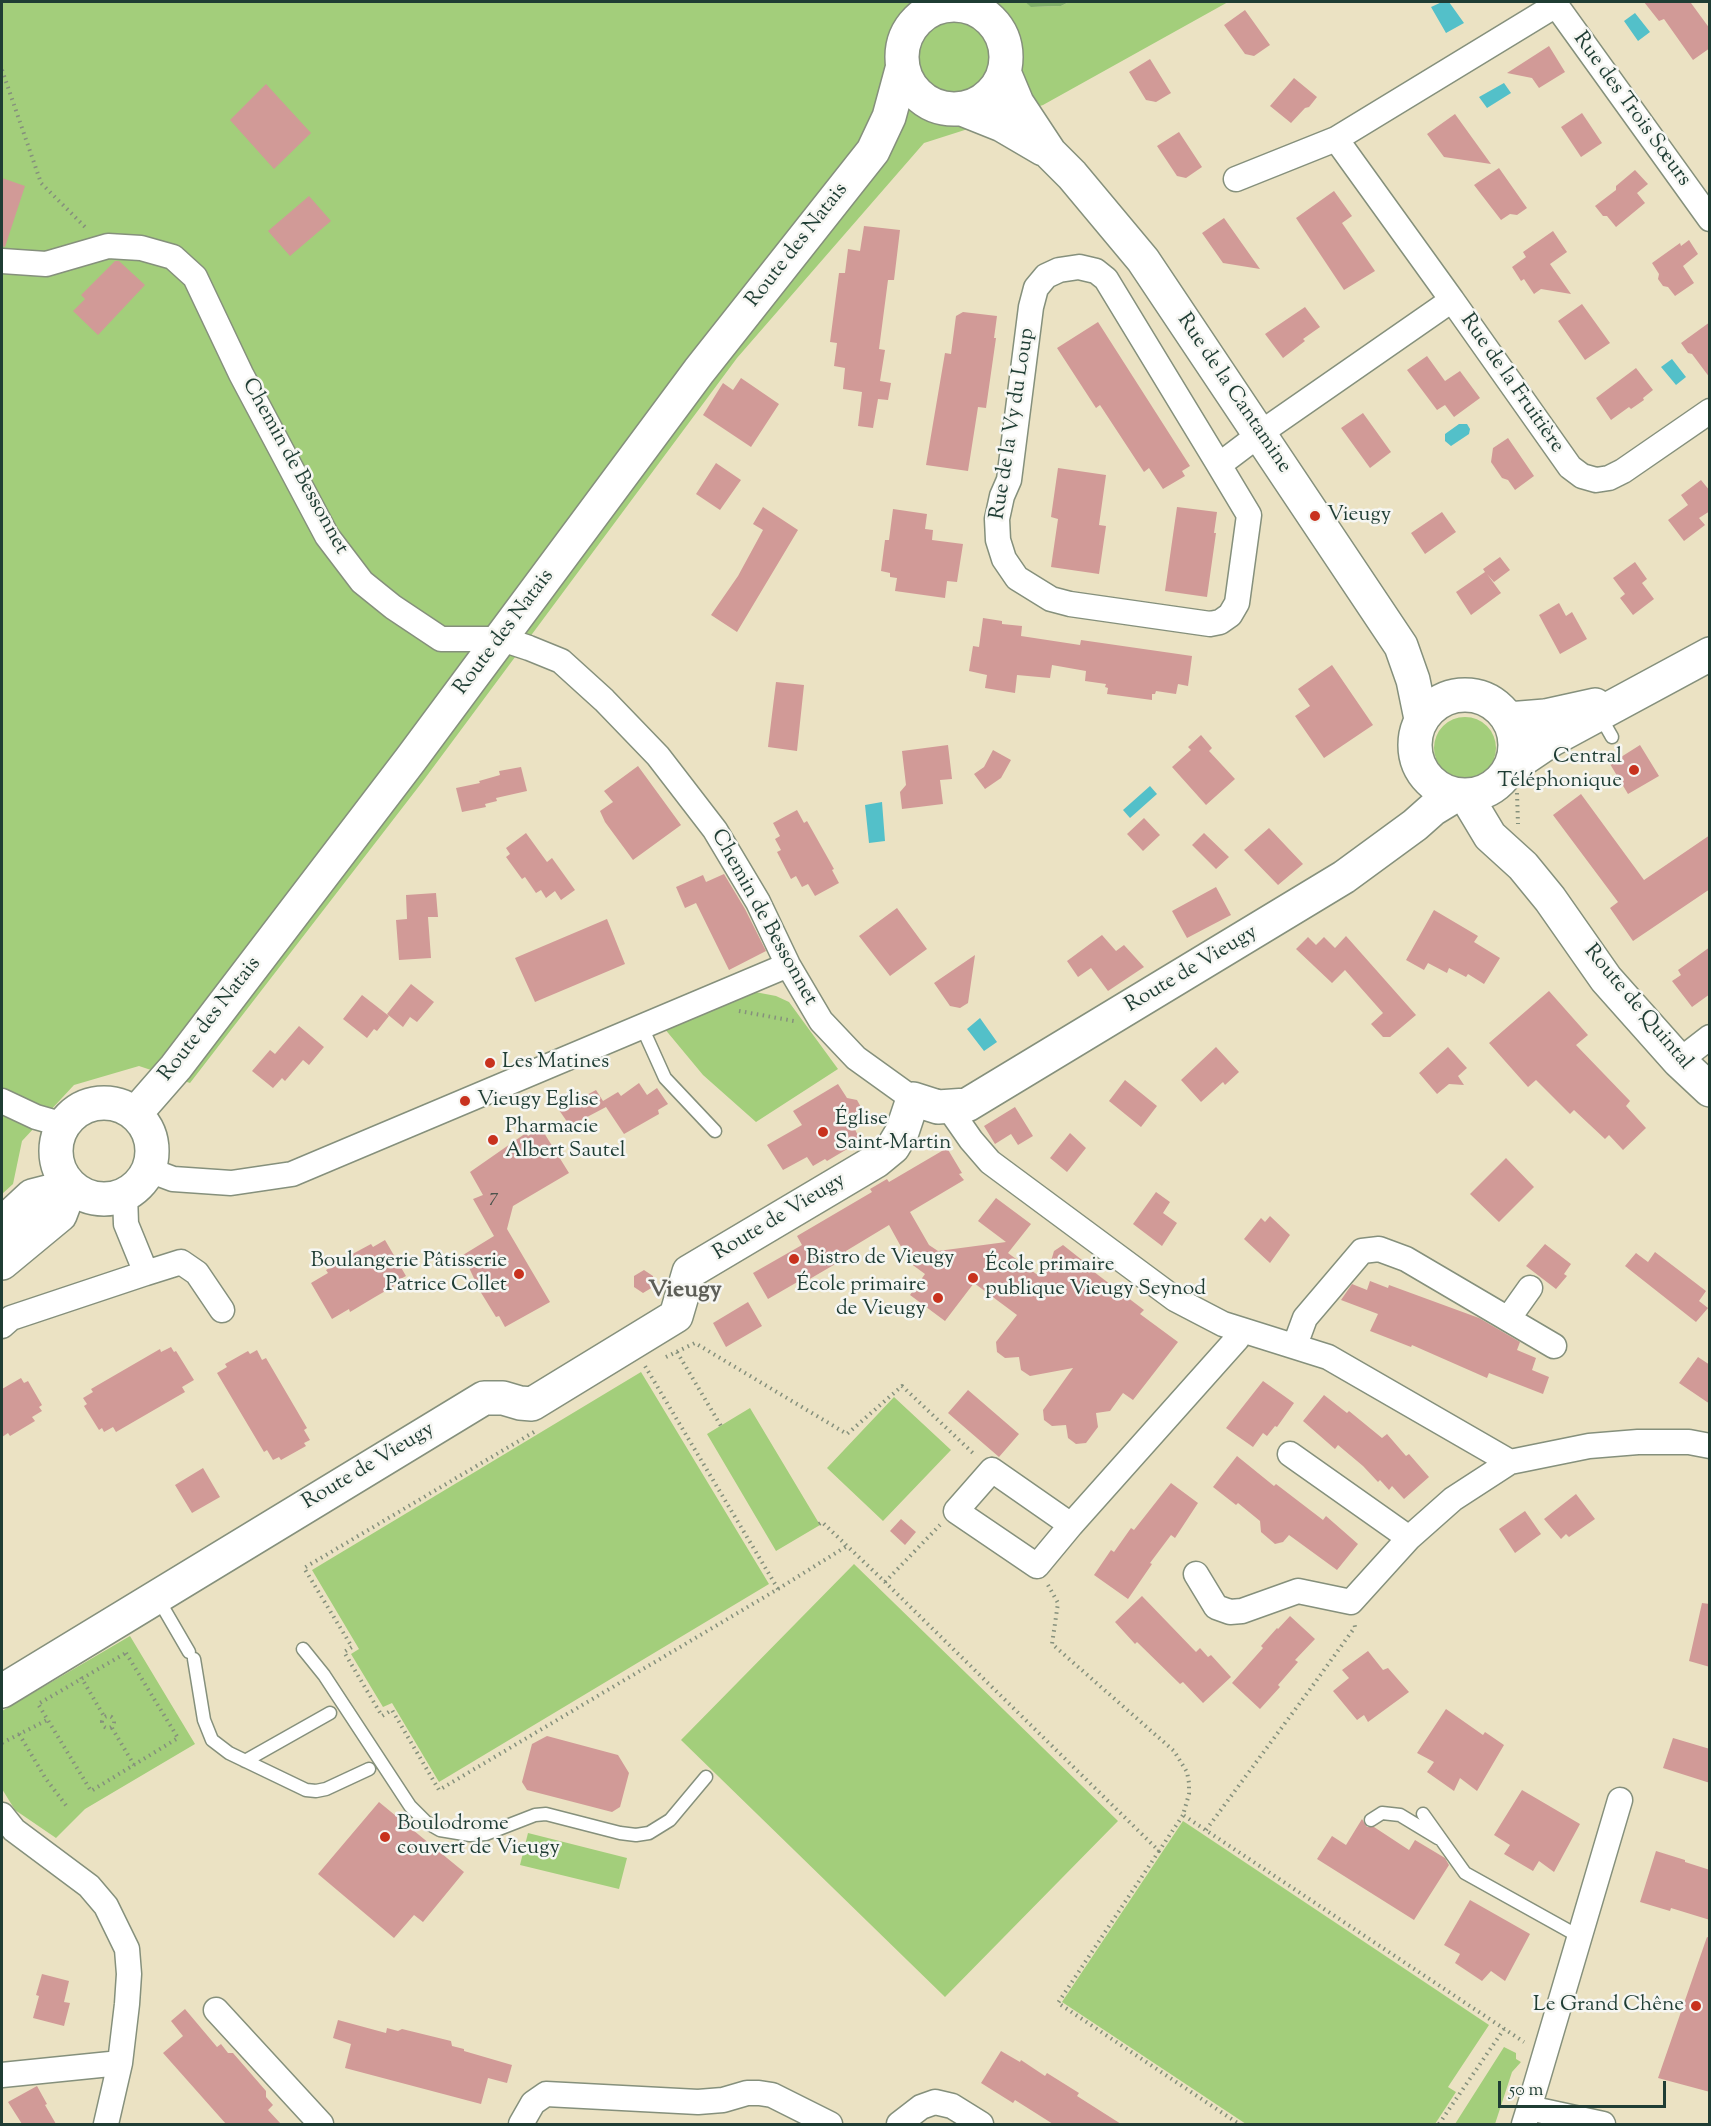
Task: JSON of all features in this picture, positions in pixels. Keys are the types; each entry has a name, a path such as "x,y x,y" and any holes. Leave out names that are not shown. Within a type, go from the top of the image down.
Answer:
{"street":[{"path":"960,3 979,11 993,22 1002,37 1006,54 1004,72 998,85 988,96 976,105 953,109 929,104 917,95 902,69 901,55 909,28 919,10 960,3"},
{"name":"Rue des Trois Sœurs","path":"1236,179 1336,140 1556,5 1710,219"},
{"name":"Route des Natais","path":"135,1114 183,1058 502,639 699,371 873,151 889,117 902,69"},
{"name":"Rue de la Cantamine","path":"1004,72 1017,102 1050,153 1072,175 1143,260 1401,646 1413,680 1421,719"},
{"name":"Rue de la Cantamine","path":"953,109 1002,125 1050,153"},
{"name":"Route des Natais","path":"873,151 909,127 953,109"},
{"path":"1336,140 1452,300"},
{"name":"Chemin de Bessonnet","path":"2,261 46,264 108,246 141,248 173,257 195,277 242,374 327,536 362,582 393,607 441,639 502,639 529,648 561,661 604,700 658,756 721,840 758,902 788,965 826,1027 856,1058 913,1099"},
{"name":"Rue de la Vy du Loup","path":"1079,267 1096,271 1106,279 1219,465 1249,515 1237,603 1230,615 1220,622 1210,624 1070,604 1051,599 1017,578 1004,559 998,540 997,519 1002,496 1009,480 1031,307 1036,288 1046,276 1059,270 1079,267"},
{"name":"Rue de la Fruitière","path":"1260,434 1452,300 1570,467 1582,476 1596,480 1609,478 1623,471 1710,411"},
{"path":"1219,465 1260,434"},
{"name":"Rue de la Cantamine","path":"1401,646 1462,694"},
{"path":"1508,719 1545,716 1631,698 1710,654"},
{"path":"1506,774 1515,751 1514,734 1508,719 1489,700 1462,694 1446,698 1432,706 1421,719 1414,737 1417,764 1427,779 1441,790 1461,796 1488,790 1551,740 1606,726 1631,698"},
{"name":"Route de Vieugy","path":"1373,855 1402,814 1410,797 1417,764"},
{"name":"Route de Quintal","path":"1506,774 1500,805 1505,826 1523,866"},
{"name":"Route de Vieugy","path":"2,1691 74,1666 157,1596 484,1398 502,1398 532,1404 676,1316 689,1272 876,1161 893,1148 902,1131 913,1099 923,1104 948,1107 967,1105 1344,877 1433,809 1461,796"},
{"name":"Route de Quintal","path":"1461,796 1490,836 1523,866 1550,899 1606,979 1679,1061 1710,1090"},
{"path":"149,1170 173,1179 231,1183 292,1174 788,965"},
{"path":"1679,1061 1710,1037"},
{"path":"2,1101 36,1117 64,1125"},
{"path":"105,1103 121,1106 135,1114 145,1125 151,1140 153,1155 149,1170 135,1188 125,1195 106,1199 87,1196 71,1186 61,1173 56,1156 57,1140 64,1125 75,1113 89,1105 105,1103"},
{"path":"948,1107 990,1162 1174,1299 1223,1324 1328,1356 1510,1462"},
{"path":"2,1224 32,1196 71,1186"},
{"path":"2,1263 60,1215 71,1186"},
{"path":"125,1195 126,1224 146,1273"},
{"path":"1295,1346 1305,1318 1362,1251 1380,1249 1406,1259 1554,1346"},
{"path":"2,1326 11,1318 181,1262 197,1273 222,1311"},
{"path":"1508,1318 1530,1288"},
{"path":"1071,1525 992,1470 956,1511 1037,1566 1242,1331"},
{"path":"1196,1574 1216,1607 1230,1612 1242,1611 1298,1591 1351,1602 1409,1538 1453,1498 1510,1462 1589,1446 1638,1442 1689,1442 1710,1446"},
{"path":"1290,1454 1409,1538"},
{"path":"1604,2124 1527,2116 1620,1800"},
{"path":"2,1815 14,1830 89,1886 106,1906 127,1948 129,1974 120,2063 106,2124"},
{"path":"216,2010 321,2124"},
{"path":"2,2075 120,2063"},
{"path":"521,2124 533,2103 546,2094 698,2102 723,2100 747,2093 772,2096 830,2124"},
{"path":"899,2124 921,2107 935,2102 951,2106 981,2124"}],"lane":[{"path":"642,1027 665,1078 715,1131"},
{"path":"157,1596 191,1656 204,1720 212,1740 220,1748 306,1790 326,1789 369,1769"},
{"path":"303,1649 324,1674 410,1806 426,1822 440,1830 463,1834 486,1834 536,1815 546,1814 620,1833 636,1835 649,1833 669,1820 706,1777"},
{"path":"245,1761 330,1713"},
{"path":"1371,1820 1382,1813 1400,1815 1442,1840"},
{"path":"1423,1814 1465,1873 1580,1937"}],"path":[{"path":"2,70 40,183 70,214 108,246"},
{"path":"697,1003 826,1027"},
{"path":"778,1589 645,1367 695,1344 847,1434 902,1386 992,1470"},
{"path":"677,1352 721,1426"},
{"path":"542,1428 304,1568 352,1647 344,1652 382,1716 392,1710 439,1790 847,1546"},
{"path":"885,1582 931,1532 956,1511"},
{"path":"819,1524 822,1522 885,1582 1159,1851"},
{"path":"1037,1566 1058,1603 1052,1644 1174,1751 1187,1772 1189,1783 1189,1794 1183,1815 1058,2003 1239,2124"},
{"path":"1206,1830 1355,1627 1351,1602"},
{"path":"126,1653 177,1738 91,1791 38,1704 74,1666 126,1653"},
{"path":"74,1666 105,1718 102,1723 105,1728 112,1728 134,1765"},
{"path":"2,1743 47,1720"},
{"path":"19,1734 46,1779 68,1808"},
{"path":"1183,1815 1529,2046"},
{"path":"1439,2124 1504,2029"}],"green space":[{"path":"2,2 1025,2 1032,7 1061,6 1069,2 1228,2 1043,105 924,143 737,358 423,781 190,1083 139,1066 74,1085 22,1141 13,1184 2,1194"},
{"path":"1025,2 1069,2 1061,6 1031,7"},
{"path":"1465,717 1482,722 1487,726 1491,731 1496,748 1491,765 1487,770 1482,774 1465,779 1448,774 1443,770 1439,765 1434,748 1439,731 1443,726 1448,722"},
{"path":"755,992 776,996 789,1002 838,1069 756,1122 703,1075 664,1028"},
{"path":"641,1372 769,1584 439,1782 392,1703 383,1707 351,1654 359,1649 312,1570"},
{"path":"894,1397 951,1450 883,1521 827,1468"},
{"path":"750,1408 820,1525 776,1551 707,1434"},
{"path":"854,1564 1118,1821 945,1997 681,1740"},
{"path":"130,1636 195,1744 85,1809 56,1838 15,1810 2,1789 2,1711"},
{"path":"1183,1821 1489,2025 1448,2087 1456,2092 1435,2124 1246,2124 1062,2002"},
{"path":"528,1833 627,1858 619,1889 520,1865"},
{"path":"1504,2047 1516,2053 1516,2059 1521,2062 1512,2072 1495,2124 1455,2124"}],"water":[{"path":"1442,2 1449,2 1464,23 1446,33 1431,7"},
{"path":"1635,13 1650,32 1638,41 1624,21"},
{"path":"1504,83 1511,93 1487,108 1479,97"},
{"path":"1672,359 1686,377 1676,385 1661,367"},
{"path":"1459,424 1467,424 1470,429 1469,434 1451,446 1445,441 1445,434"},
{"path":"1150,786 1157,794 1130,818 1123,810"},
{"path":"882,802 885,841 869,843 865,805"},
{"path":"980,1018 997,1042 984,1051 967,1029"}],"building":[{"path":"1644,2 1694,2 1691,3 1710,29 1710,48 1693,60 1664,19 1659,21"},
{"path":"1245,10 1270,45 1254,56 1245,54 1224,25"},
{"path":"1549,46 1565,72 1539,88 1532,78 1507,73"},
{"path":"1150,59 1171,93 1156,102 1146,100 1129,72"},
{"path":"1294,78 1317,97 1291,123 1270,106"},
{"path":"266,84 311,133 274,169 230,120"},
{"path":"1582,113 1602,143 1581,157 1561,127"},
{"path":"1455,114 1491,164 1444,157 1427,134"},
{"path":"1179,132 1202,167 1186,178 1177,176 1157,146"},
{"path":"1499,168 1527,208 1517,215 1510,214 1501,220 1474,185"},
{"path":"1635,170 1648,184 1637,193 1645,203 1616,227 1595,206 1616,190 1616,186"},
{"path":"2,178 25,186 5,247 2,246"},
{"path":"1334,191 1352,216 1342,223 1375,271 1344,290 1296,218"},
{"path":"309,196 331,221 290,256 268,231"},
{"path":"1224,218 1260,269 1223,263 1202,233"},
{"path":"864,226 900,230 894,280 888,280 879,349 885,350 880,381 891,383 888,400 878,399 873,428 858,426 862,392 843,389 845,368 834,366 837,343 830,342 839,273 845,273 848,249 860,251"},
{"path":"1553,231 1567,252 1550,264 1571,294 1541,289 1534,294 1524,279 1521,281 1512,267 1526,257 1523,252"},
{"path":"1689,240 1698,254 1683,266 1694,283 1675,296 1658,279 1659,274 1652,263 1680,243 1681,246"},
{"path":"115,261 119,261 145,285 98,335 73,311 85,299 81,295"},
{"path":"1582,304 1610,343 1585,360 1558,321"},
{"path":"1305,307 1320,327 1283,358 1265,334"},
{"path":"963,312 997,316 986,408 978,407 968,471 926,465 945,353 951,354 956,316"},
{"path":"1098,322 1190,466 1182,471 1185,476 1163,489 1149,468 1144,472 1100,405 1096,408 1057,348"},
{"path":"1710,322 1710,378 1681,343"},
{"path":"1427,356 1445,381 1460,371 1480,398 1454,417 1445,405 1437,410 1407,370"},
{"path":"1636,368 1653,390 1643,398 1644,400 1611,420 1596,398"},
{"path":"741,378 779,404 751,447 703,415 723,383 733,390"},
{"path":"1363,413 1391,452 1370,468 1341,428"},
{"path":"1508,438 1534,476 1515,490 1508,480 1502,478 1491,462 1493,448"},
{"path":"716,463 741,480 720,510 696,494"},
{"path":"1058,468 1106,475 1099,525 1106,526 1099,574 1051,567 1058,519 1051,517"},
{"path":"1701,480 1710,491 1710,511 1699,518 1705,525 1684,541 1668,520 1688,505 1681,495"},
{"path":"763,507 798,530 737,632 711,615 738,576 763,530 753,524"},
{"path":"1177,507 1217,512 1207,597 1165,591"},
{"path":"893,509 927,514 925,529 933,530 932,540 963,544 957,582 947,581 945,598 895,591 897,578 890,577 890,573 881,571 885,540 889,540"},
{"path":"1442,512 1456,532 1425,554 1411,533"},
{"path":"1500,557 1510,570 1494,582 1487,574 1501,593 1471,615 1456,592 1485,572 1483,569"},
{"path":"1635,562 1647,579 1642,583 1654,599 1633,615 1620,598 1625,594 1613,578"},
{"path":"1559,603 1566,616 1572,612 1587,639 1560,654 1539,615"},
{"path":"983,618 1002,621 1002,624 1022,626 1021,636 1080,645 1081,640 1192,656 1188,686 1178,684 1176,694 1156,691 1152,694 1152,700 1107,694 1106,684 1085,681 1086,671 1052,665 1050,678 1017,675 1015,693 985,688 987,675 969,671 973,646 979,647"},
{"path":"1332,665 1373,725 1324,758 1295,716 1310,706 1298,689"},
{"path":"776,682 804,685 797,751 768,747"},
{"path":"1201,735 1212,748 1209,751 1235,779 1206,805 1172,767 1191,750 1188,747"},
{"path":"948,745 952,779 940,780 943,804 902,809 900,792 906,785 902,751"},
{"name":"Central Téléphonique","path":"1640,745 1659,776 1628,794 1610,764"},
{"path":"993,750 1011,760 1001,778 985,789 974,774 984,767"},
{"path":"638,766 681,825 633,860 605,822 600,811 613,802 604,791"},
{"path":"521,767 527,791 496,798 497,801 485,804 486,807 462,812 456,788 480,783 479,781 500,775 499,771"},
{"path":"1581,794 1644,880 1710,835 1710,889 1633,941 1610,908 1618,902 1553,815"},
{"path":"797,810 804,823 807,821 834,869 832,870 839,883 815,896 808,884 802,887 796,876 791,879 777,852 781,850 775,839 780,836 773,823"},
{"path":"1144,818 1160,835 1143,851 1127,834"},
{"path":"1269,828 1303,864 1278,885 1244,850"},
{"path":"526,833 547,862 552,858 575,890 561,900 555,891 546,898 541,890 536,893 506,857 510,854 506,848"},
{"path":"1204,833 1229,857 1216,869 1192,845"},
{"path":"724,874 766,951 729,970 696,903 685,908 676,887 703,875 706,882"},
{"path":"1216,887 1231,915 1187,938 1172,911"},
{"path":"436,893 438,917 428,917 431,958 399,960 396,920 407,919 406,895"},
{"path":"897,908 927,949 890,976 859,936"},
{"path":"1434,910 1478,936 1474,942 1500,958 1484,984 1468,974 1466,977 1449,968 1447,973 1428,963 1424,970 1406,960"},
{"path":"607,919 625,964 535,1002 515,958"},
{"path":"1102,935 1116,951 1124,945 1144,967 1108,991 1091,968 1078,977 1067,961"},
{"path":"1346,936 1416,1015 1390,1037 1383,1037 1371,1024 1383,1013 1345,970 1332,983 1296,949 1308,937 1316,945 1324,937 1335,948"},
{"path":"1710,947 1710,994 1692,1007 1672,981 1681,975 1678,970"},
{"path":"975,955 968,1003 960,1008 950,1006 934,983"},
{"path":"411,984 434,1002 417,1022 410,1017 403,1027 387,1014"},
{"path":"1549,991 1588,1035 1576,1045 1630,1101 1626,1106 1646,1128 1623,1150 1609,1135 1605,1139 1574,1110 1570,1114 1536,1080 1528,1087 1489,1043"},
{"path":"362,995 389,1016 377,1031 374,1029 367,1038 343,1019"},
{"path":"299,1026 324,1047 309,1065 303,1060 285,1081 282,1078 273,1088 252,1071 270,1050 275,1054"},
{"path":"1216,1047 1239,1072 1225,1085 1223,1082 1201,1102 1181,1080"},
{"path":"1448,1047 1467,1068 1458,1076 1464,1085 1449,1084 1437,1094 1419,1073"},
{"path":"1125,1080 1157,1106 1141,1127 1109,1101"},
{"path":"639,1083 647,1095 657,1088 668,1104 658,1110 659,1114 624,1134 606,1107 570,1126 559,1110 596,1090 603,1101 618,1092 621,1096"},
{"name":"Église Saint-Martin","path":"838,1084 847,1098 857,1100 862,1109 861,1122 853,1126 860,1139 827,1161 825,1159 813,1166 807,1157 783,1170 767,1145 802,1125 793,1111"},
{"path":"1015,1107 1033,1136 1018,1145 1011,1134 995,1144 984,1126"},
{"path":"541,1128 569,1173 513,1206 507,1229 550,1302 505,1327 480,1291 463,1255 494,1236 473,1199 483,1195 470,1172 526,1133 528,1136"},
{"path":"1070,1133 1086,1148 1067,1172 1050,1158"},
{"name":"École primaire de Vieugy","path":"947,1148 964,1180 910,1212 929,1245 938,1251 1006,1242 978,1221 996,1198 1031,1224 1008,1253 1039,1276 1051,1261 1054,1251 1063,1245 1082,1260 1081,1262 1144,1310 1140,1314 1178,1342 1133,1400 1123,1393 1110,1411 1096,1413 1098,1427 1086,1443 1076,1444 1068,1438 1066,1425 1052,1426 1044,1420 1043,1410 1073,1368 1030,1376 1021,1370 1019,1357 1005,1358 997,1352 996,1342 1017,1315 974,1283 945,1321 910,1295 925,1274 910,1263 889,1225 846,1251 849,1256 808,1280 806,1277 768,1299 753,1273 802,1245 797,1236 872,1192 870,1189 887,1179 889,1182"},
{"path":"1506,1158 1534,1187 1499,1222 1470,1194"},
{"path":"1156,1192 1170,1202 1163,1213 1177,1223 1162,1246 1133,1224"},
{"path":"1270,1216 1290,1235 1270,1263 1244,1239 1261,1218 1265,1222"},
{"path":"385,1240 406,1276 393,1283 394,1286 350,1312 349,1309 332,1319 311,1283 328,1273 326,1270 345,1258 371,1244 373,1247"},
{"path":"1545,1244 1571,1264 1564,1274 1567,1276 1556,1289 1526,1266"},
{"path":"1655,1252 1706,1291 1699,1301 1708,1308 1696,1322 1625,1266 1636,1253 1648,1262"},
{"path":"644,1270 653,1276 653,1287 643,1293 634,1287 634,1276"},
{"path":"1370,1281 1388,1288 1389,1285 1479,1318 1520,1342 1517,1350 1536,1358 1532,1370 1549,1377 1543,1394 1489,1373 1487,1378 1412,1345 1411,1347 1370,1331 1378,1314 1341,1300 1352,1284 1367,1290"},
{"path":"748,1302 762,1326 726,1347 713,1323"},
{"path":"171,1347 174,1352 176,1351 194,1380 182,1387 185,1392 116,1432 113,1427 104,1432 102,1428 99,1430 84,1406 87,1404 83,1398 93,1392 91,1389 160,1349 161,1352"},
{"path":"257,1350 262,1360 266,1358 307,1428 304,1430 310,1440 304,1443 306,1446 281,1460 279,1457 273,1460 267,1450 264,1452 217,1373 227,1367 225,1364 248,1351 250,1354"},
{"path":"1698,1357 1710,1365 1710,1404 1679,1383"},
{"path":"21,1378 24,1383 28,1381 42,1405 39,1407 42,1411 32,1417 35,1421 10,1436 8,1433 2,1437 2,1389"},
{"path":"1263,1381 1294,1403 1277,1427 1275,1426 1267,1436 1263,1433 1253,1447 1226,1428"},
{"path":"968,1390 1019,1434 999,1457 948,1413"},
{"path":"1324,1395 1347,1413 1349,1411 1382,1438 1387,1434 1429,1477 1404,1499 1392,1486 1389,1490 1380,1480 1378,1482 1338,1445 1335,1449 1303,1421"},
{"path":"1237,1456 1274,1486 1276,1484 1323,1520 1326,1516 1358,1544 1337,1570 1289,1535 1283,1542 1275,1544 1261,1532 1260,1521 1213,1487"},
{"path":"203,1468 220,1497 192,1513 175,1485"},
{"path":"1171,1483 1198,1503 1175,1538 1171,1535 1150,1563 1152,1564 1128,1599 1094,1575 1111,1550 1114,1552 1131,1528 1134,1530"},
{"path":"1576,1494 1595,1519 1569,1537 1566,1534 1561,1539 1544,1519"},
{"path":"1525,1511 1541,1534 1515,1553 1499,1529"},
{"path":"901,1519 916,1532 905,1545 890,1531"},
{"path":"1142,1596 1196,1652 1200,1648 1208,1657 1211,1655 1231,1677 1203,1703 1183,1682 1180,1684 1137,1642 1135,1644 1115,1622"},
{"path":"1702,1603 1710,1604 1710,1667 1689,1661"},
{"path":"1290,1616 1315,1639 1295,1660 1298,1662 1260,1709 1232,1683 1263,1648 1261,1646"},
{"path":"1368,1651 1383,1670 1388,1668 1409,1692 1368,1722 1364,1715 1357,1720 1333,1691 1349,1678 1342,1670"},
{"path":"1446,1709 1483,1735 1485,1732 1504,1745 1477,1791 1460,1778 1454,1791 1427,1772 1434,1762 1417,1753"},
{"path":"547,1736 618,1755 629,1773 620,1807 612,1812 527,1790 522,1782 532,1744"},
{"path":"1673,1738 1710,1749 1710,1783 1663,1768"},
{"path":"1522,1790 1580,1824 1554,1872 1539,1861 1533,1871 1504,1854 1510,1845 1494,1835"},
{"name":"Boulodrome couvert de Vieugy","path":"379,1802 464,1872 423,1922 414,1915 394,1938 318,1874"},
{"path":"1362,1819 1367,1827 1374,1827 1409,1850 1415,1840 1445,1858 1449,1865 1414,1920 1317,1859 1332,1836 1346,1845"},
{"path":"1656,1851 1710,1870 1710,1920 1671,1908 1670,1911 1640,1902"},
{"path":"1470,1900 1530,1934 1505,1981 1491,1971 1482,1981 1455,1963 1460,1954 1444,1945"},
{"name":"Le Grand Chêne","path":"1707,1937 1710,1938 1710,2092 1658,2078"},
{"path":"42,1974 69,1981 64,2002 70,2003 64,2026 33,2018"},
{"path":"185,2009 217,2047 221,2044 228,2053 233,2053 266,2091 266,2097 273,2105 268,2110 281,2124 226,2124 163,2053 183,2036 171,2021"},
{"path":"338,2020 386,2033 387,2028 398,2031 402,2029 451,2041 452,2046 464,2049 464,2051 512,2065 507,2083 488,2078 481,2104 345,2068 351,2044 333,2038"},
{"path":"1001,2051 1020,2062 1021,2060 1045,2076 1047,2073 1079,2093 1077,2096 1121,2124 1053,2124 1015,2100 1013,2103 981,2083"},
{"path":"37,2086 56,2124 22,2124 8,2102"}],"place":[{"name":"Vieugy","path":"1315,516"},
{"name":"Central Téléphonique","path":"1634,770"},
{"name":"Les Matines","path":"490,1063"},
{"name":"Vieugy Eglise","path":"465,1101"},
{"name":"Église Saint-Martin","path":"823,1132"},
{"name":"Pharmacie Albert Sautel","path":"493,1140"},
{"name":"Bistro de Vieugy","path":"794,1259"},
{"name":"Boulangerie Pâtisserie Patrice Collet","path":"519,1274"},
{"name":"École primaire publique Vieugy Seynod","path":"973,1278"},
{"name":"École primaire de Vieugy","path":"938,1298"},
{"name":"Boulodrome couvert de Vieugy","path":"385,1837"},
{"name":"Le Grand Chêne","path":"1696,2006"}],"district":[{"name":"Vieugy","path":"685,1292"}]}
